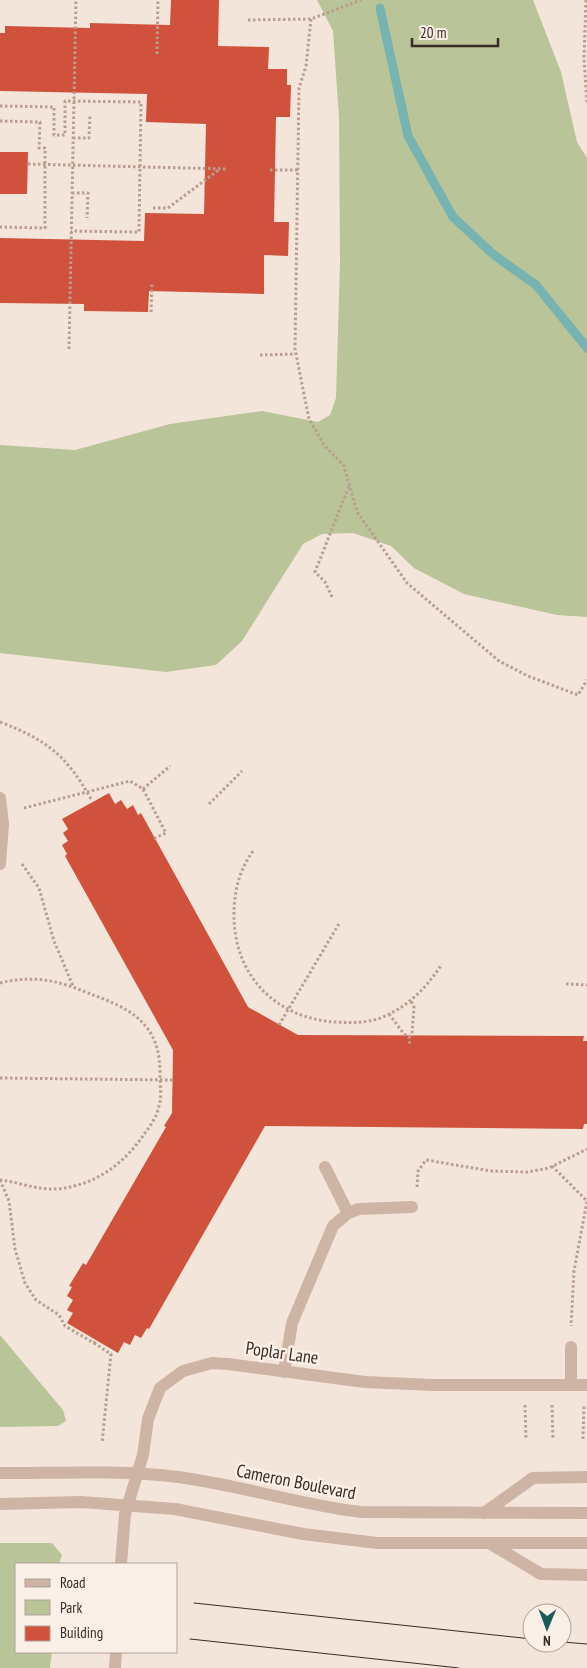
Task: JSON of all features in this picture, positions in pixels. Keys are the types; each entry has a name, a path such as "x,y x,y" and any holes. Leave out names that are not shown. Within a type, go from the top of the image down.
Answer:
{"street":[{"path":"0,798 3,824 0,864"},
{"path":"325,1167 348,1213"},
{"path":"284,1372 290,1330 333,1226 348,1213 378,1207 412,1207"},
{"path":"571,1347 581,1385"},
{"name":"Poplar Lane","path":"121,1563 128,1505 138,1474 152,1403 160,1388 183,1371 212,1363 365,1382 525,1386 581,1385"},
{"name":"Cameron Boulevard","path":"0,1473 138,1474 179,1477 334,1509 361,1512 587,1514"},
{"path":"484,1513 533,1478 587,1477"},
{"path":"0,1504 82,1502 175,1509 343,1540 377,1543 587,1543"},
{"path":"491,1544 541,1574 587,1575"},
{"path":"115,1668 116,1653"}],"path":[{"path":"69,349 76,0"},
{"path":"157,54 158,0"},
{"path":"248,20 311,19 362,0"},
{"path":"586,0 587,103"},
{"path":"311,19 306,66 299,88 296,354 309,420 324,445 344,466 357,512 407,583 485,651 511,669 578,695 587,680"},
{"path":"0,106 54,107 54,135 65,135 65,101 141,102 139,232 71,231"},
{"path":"73,138 89,138 90,114"},
{"path":"0,121 40,122 39,148 45,148 44,228 0,227"},
{"path":"28,164 226,169"},
{"path":"152,208 168,208 220,169"},
{"path":"270,170 299,170"},
{"path":"72,193 88,193 87,218"},
{"path":"152,282 152,312"},
{"path":"260,355 296,354"},
{"path":"332,597 325,582 315,572 350,485"},
{"path":"0,722 23,730 49,746 70,766 91,799"},
{"path":"143,789 170,766"},
{"path":"209,804 242,771"},
{"path":"24,808 130,781 143,789 166,832 152,840"},
{"path":"253,851 242,870 235,892 235,938 241,957 254,981 268,996 289,1009 307,1018 362,1022 389,1014 411,1001 428,985 442,964"},
{"path":"22,864 39,888 54,941 73,986"},
{"path":"279,1025 340,922"},
{"path":"0,983 37,978 62,982 127,1010 142,1021 159,1048 160,1080 160,1102 156,1115 126,1158 113,1169 82,1184 54,1189 0,1180"},
{"path":"566,984 587,985"},
{"path":"410,1046 409,1037 412,1034 414,1007 411,1001"},
{"path":"389,1014 404,1034 409,1037"},
{"path":"0,1078 173,1080"},
{"path":"417,1191 418,1171 426,1160 474,1169 510,1172 540,1171 587,1149"},
{"path":"552,1166 587,1200 574,1271 571,1327"},
{"path":"0,1180 9,1200 15,1249 25,1283 36,1300 59,1315 65,1326 95,1342 111,1354 102,1443"},
{"path":"581,1385 583,1439"},
{"path":"525,1386 526,1439"},
{"path":"552,1386 553,1439"}],"green space":[{"path":"317,0 533,0 561,72 577,142 587,158 587,617 557,615 464,594 414,568 391,546 353,533 322,534 303,544 242,641 216,665 166,672 0,653 0,445 75,450 170,424 262,411 318,422 330,415 336,398 340,262 339,118 333,31"},
{"path":"0,1335 63,1410 66,1421 58,1426 0,1427"},
{"path":"0,1543 52,1543 62,1555 59,1563 15,1563 15,1653 52,1653 50,1668 0,1668"}],"building":[{"path":"171,0 219,0 218,46 269,47 268,69 287,69 287,85 291,85 290,117 276,117 274,222 289,222 288,256 264,255 264,294 149,291 148,312 84,311 84,304 0,303 0,238 144,241 145,213 204,214 206,124 146,122 147,94 0,91 0,33 5,33 5,26 90,28 90,23 170,25"},
{"path":"0,152 28,152 27,194 0,194"},
{"path":"109,793 115,804 121,800 127,809 133,805 138,815 141,813 248,1007 298,1035 584,1036 583,1041 587,1041 587,1124 584,1124 583,1129 265,1126 149,1329 147,1328 141,1338 135,1335 130,1345 124,1342 118,1353 67,1323 73,1313 67,1310 73,1300 67,1296 72,1287 69,1286 83,1263 86,1265 166,1127 164,1126 172,1113 173,1050 65,856 67,854 62,845 68,841 63,833 68,829 62,819"}],"waterway":[{"path":"380,8 408,136 453,217 494,255 536,285 587,348"}],"tram line":[{"path":"194,1603 522,1638"},
{"path":"190,1639 459,1668"},
{"path":"572,1643 587,1644"}]}
